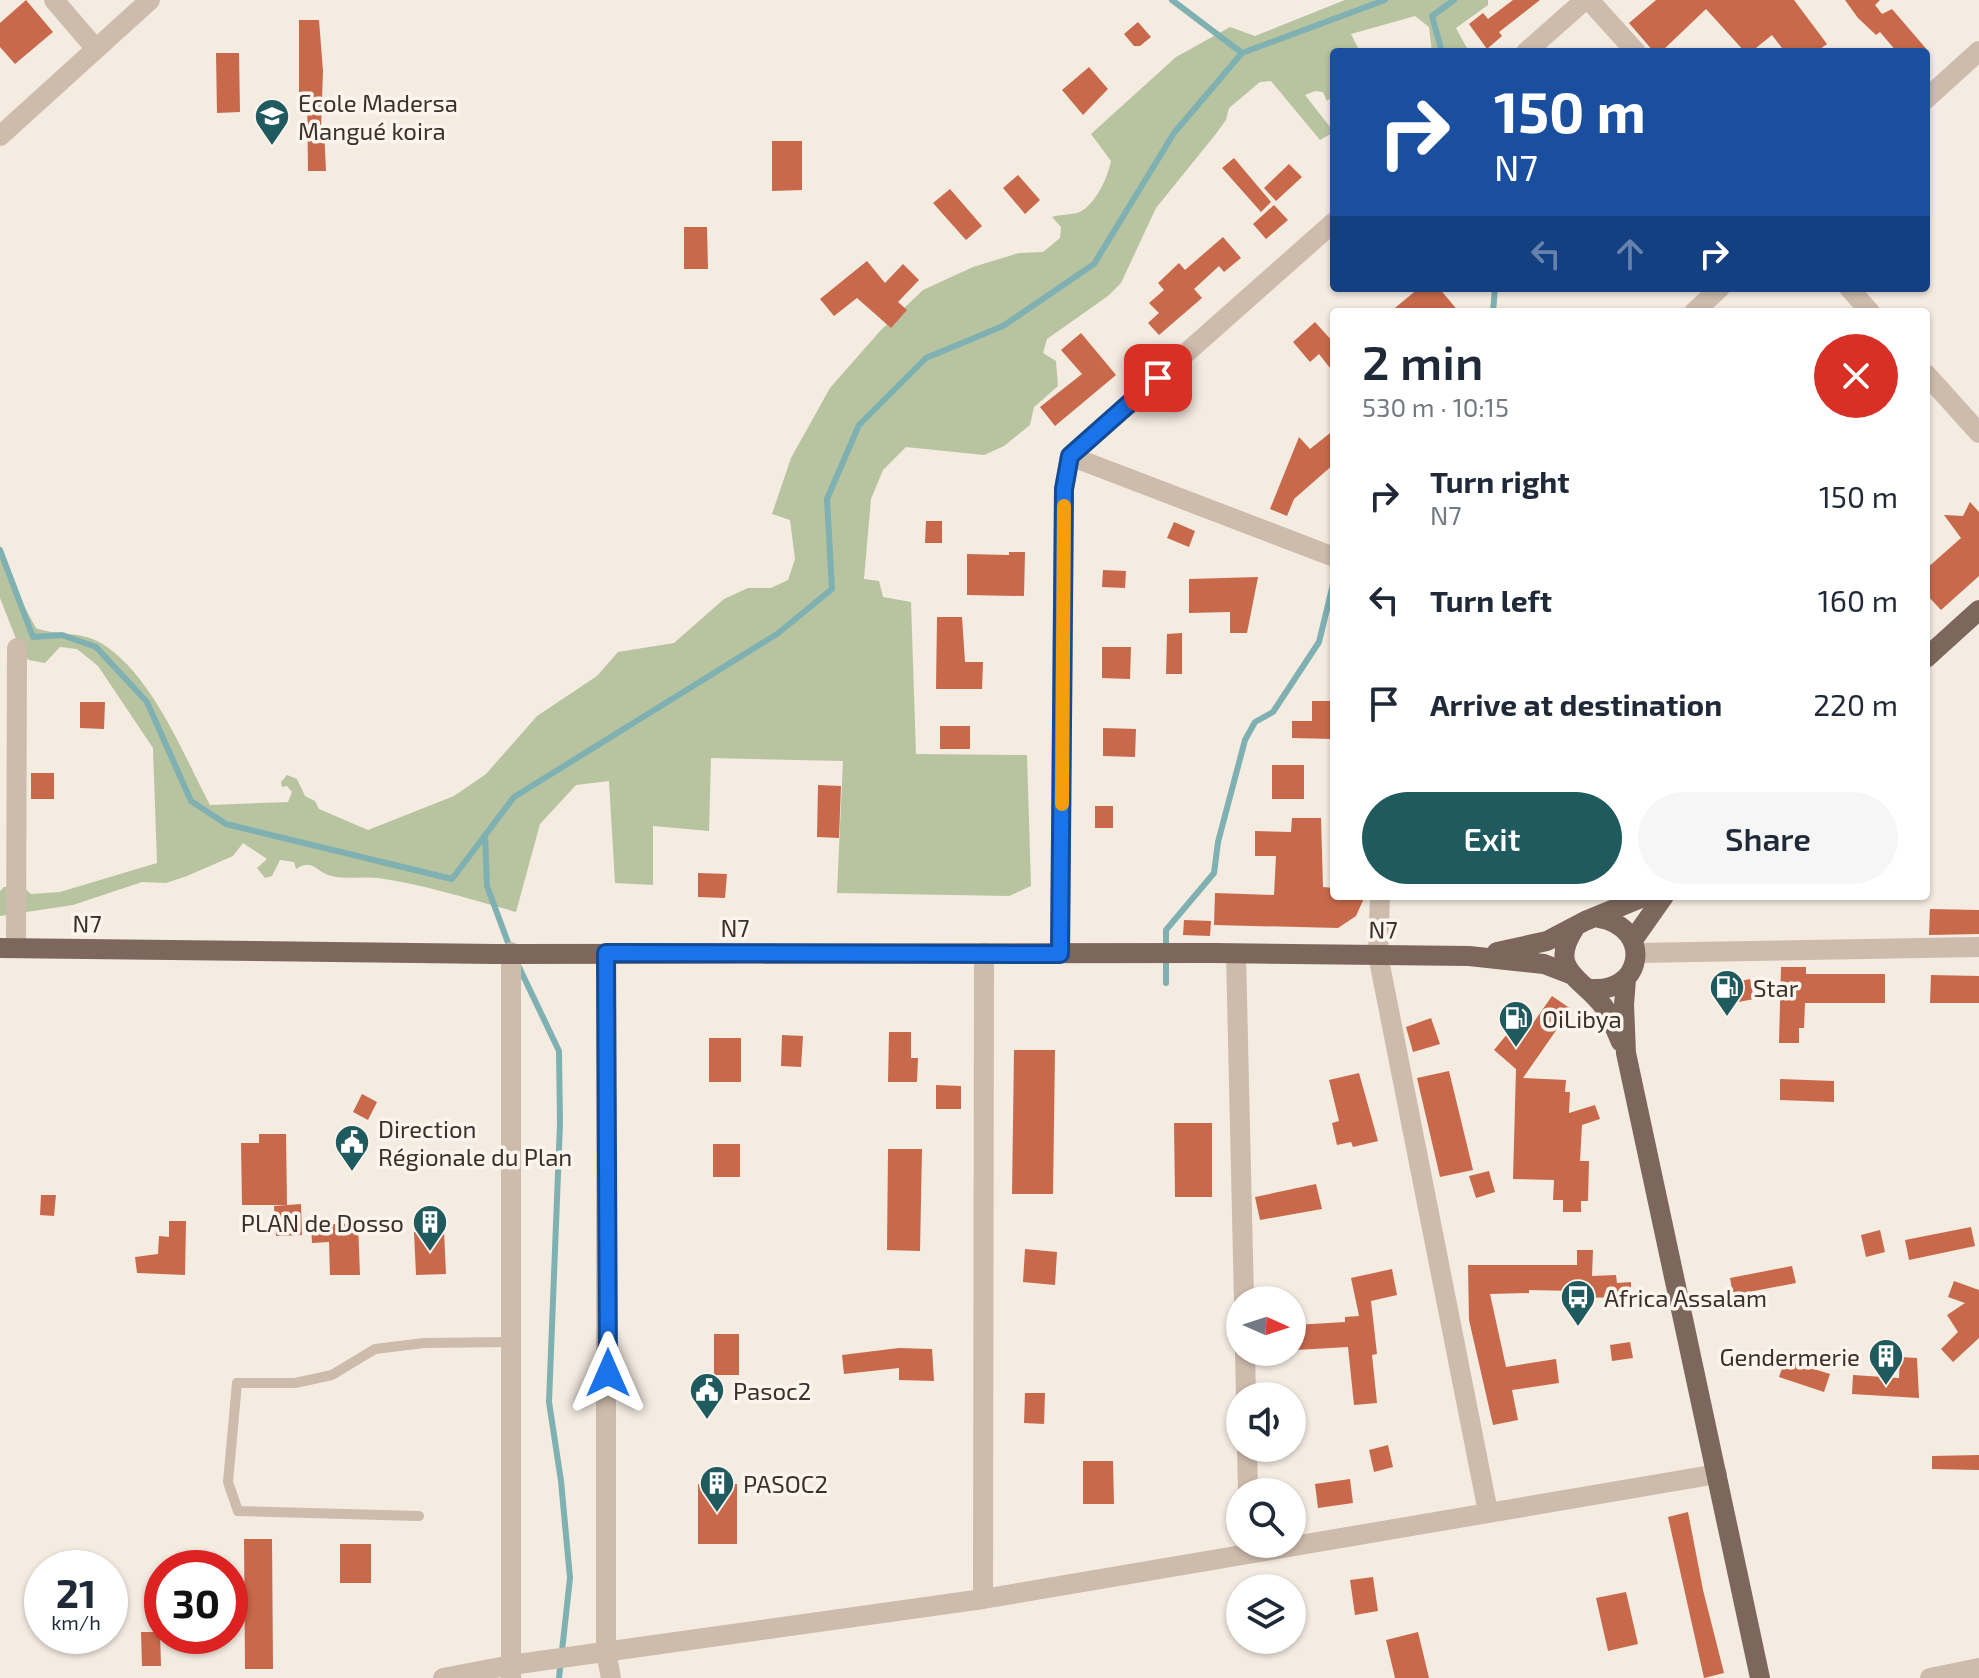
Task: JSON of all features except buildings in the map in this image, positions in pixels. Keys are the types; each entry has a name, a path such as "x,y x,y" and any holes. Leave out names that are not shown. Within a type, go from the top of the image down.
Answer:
{"main road":[{"path":"1930,654 1979,610"},
{"path":"1469,956 1529,946 1637,900"},
{"path":"1662,900 1634,946 1633,967 1626,979 1626,1053 1760,1678"},
{"path":"1599,918 1613,920 1625,928 1634,946"},
{"path":"1570,974 1564,955 1566,941 1574,929"},
{"name":"N7","path":"8,948 1469,956"},
{"path":"1469,956 1544,964 1570,974 1605,1008 1626,1053"},
{"path":"1586,988 1601,990 1614,987 1626,979"}],"street":[{"path":"54,0 96,49"},
{"path":"0,136 150,0"},
{"path":"1531,48 1587,0 1632,48"},
{"path":"1930,95 1979,51"},
{"path":"1060,954 1064,489 1070,456 1330,226"},
{"path":"1698,308 1716,292"},
{"path":"1852,292 1866,308"},
{"path":"1930,378 1979,433"},
{"path":"1070,456 1330,555"},
{"path":"8,948 17,648"},
{"path":"1380,900 1378,955 1488,1512"},
{"path":"1634,946 1979,947"},
{"path":"511,952 511,1671"},
{"path":"606,953 606,1652 611,1678"},
{"path":"983,1599 984,953"},
{"path":"1236,954 1244,1286"},
{"path":"1306,1540 1717,1474"},
{"path":"443,1678 511,1671 606,1652 983,1599 1226,1553"},
{"path":"1930,1678 1979,1668"}],"lane":[{"path":"419,1516 238,1511 228,1482 237,1383 295,1383 332,1375 350,1361 375,1349 424,1343 511,1342"}],"green space":[{"path":"1345,0 1488,0 1488,5 1456,28 1467,48 1432,48 1429,27 1415,16 1351,34 1358,48 1330,48 1330,98 1327,101 1323,92 1305,95 1330,127 1330,134 1320,140 1271,81 1260,82 1229,108 1226,120 1156,208 1121,283 1108,296 1047,339 1043,353 1056,361 1058,386 1034,407 1030,425 1004,446 984,455 906,447 883,470 871,499 864,579 879,581 883,597 911,602 916,754 1027,755 1031,886 1009,896 837,893 843,761 711,758 709,831 653,826 653,885 615,883 609,781 576,785 540,824 516,912 396,881 333,876 309,865 296,869 294,862 280,860 272,876 265,878 257,868 267,859 243,843 233,856 166,883 142,882 73,905 0,916 0,891 4,887 23,887 31,894 60,892 157,863 153,748 98,666 77,649 60,647 45,663 29,660 22,654 0,598 0,545 18,595 36,628 93,639 119,657 136,674 164,716 210,805 288,802 292,792 287,786 282,787 281,782 287,775 297,779 305,796 315,801 319,809 368,830 454,796 486,774 537,716 597,676 618,652 674,643 724,599 748,588 771,588 788,580 795,559 790,520 772,514 791,458 830,388 880,331 923,290 973,267 1019,253 1043,252 1060,238 1061,227 1052,217 1077,213 1089,205 1109,168 1111,161 1091,134 1176,57 1230,27 1255,36"}],"waterway":[{"path":"1172,0 1242,53"},
{"path":"0,550 33,637 62,635 96,647 147,702 191,801 226,824 452,879 514,797 777,634 832,589 827,499 859,425 926,358 1003,326 1094,264 1174,133 1242,53 1385,0"},
{"path":"1441,48 1432,16 1454,0"},
{"path":"1493,308 1495,292"},
{"path":"1166,983 1166,930 1214,873 1218,842 1245,740 1255,722 1273,712 1319,642 1330,597"},
{"path":"485,835 487,886 510,948"},
{"path":"518,965 559,1051 560,1123 549,1402 561,1481 570,1578 559,1678"}],"slow traffic":[{"path":"1062,804 1064,506"}],"place":[{"name":"Ecole Madersa Mangué koira","path":"272,147"},
{"name":"Star","path":"1727,1018"},
{"name":"OiLibya","path":"1516,1049"},
{"name":"Direction Régionale du Plan","path":"352,1173"},
{"name":"PLAN de Dosso","path":"430,1253"},
{"name":"Africa Assalam","path":"1578,1328"},
{"name":"Gendermerie","path":"1886,1387"},
{"name":"Pasoc2","path":"707,1421"},
{"name":"PASOC2","path":"717,1514"}],"route":[{"path":"608,1373 606,953 1060,954 1064,489 1070,456 1158,378"}]}
